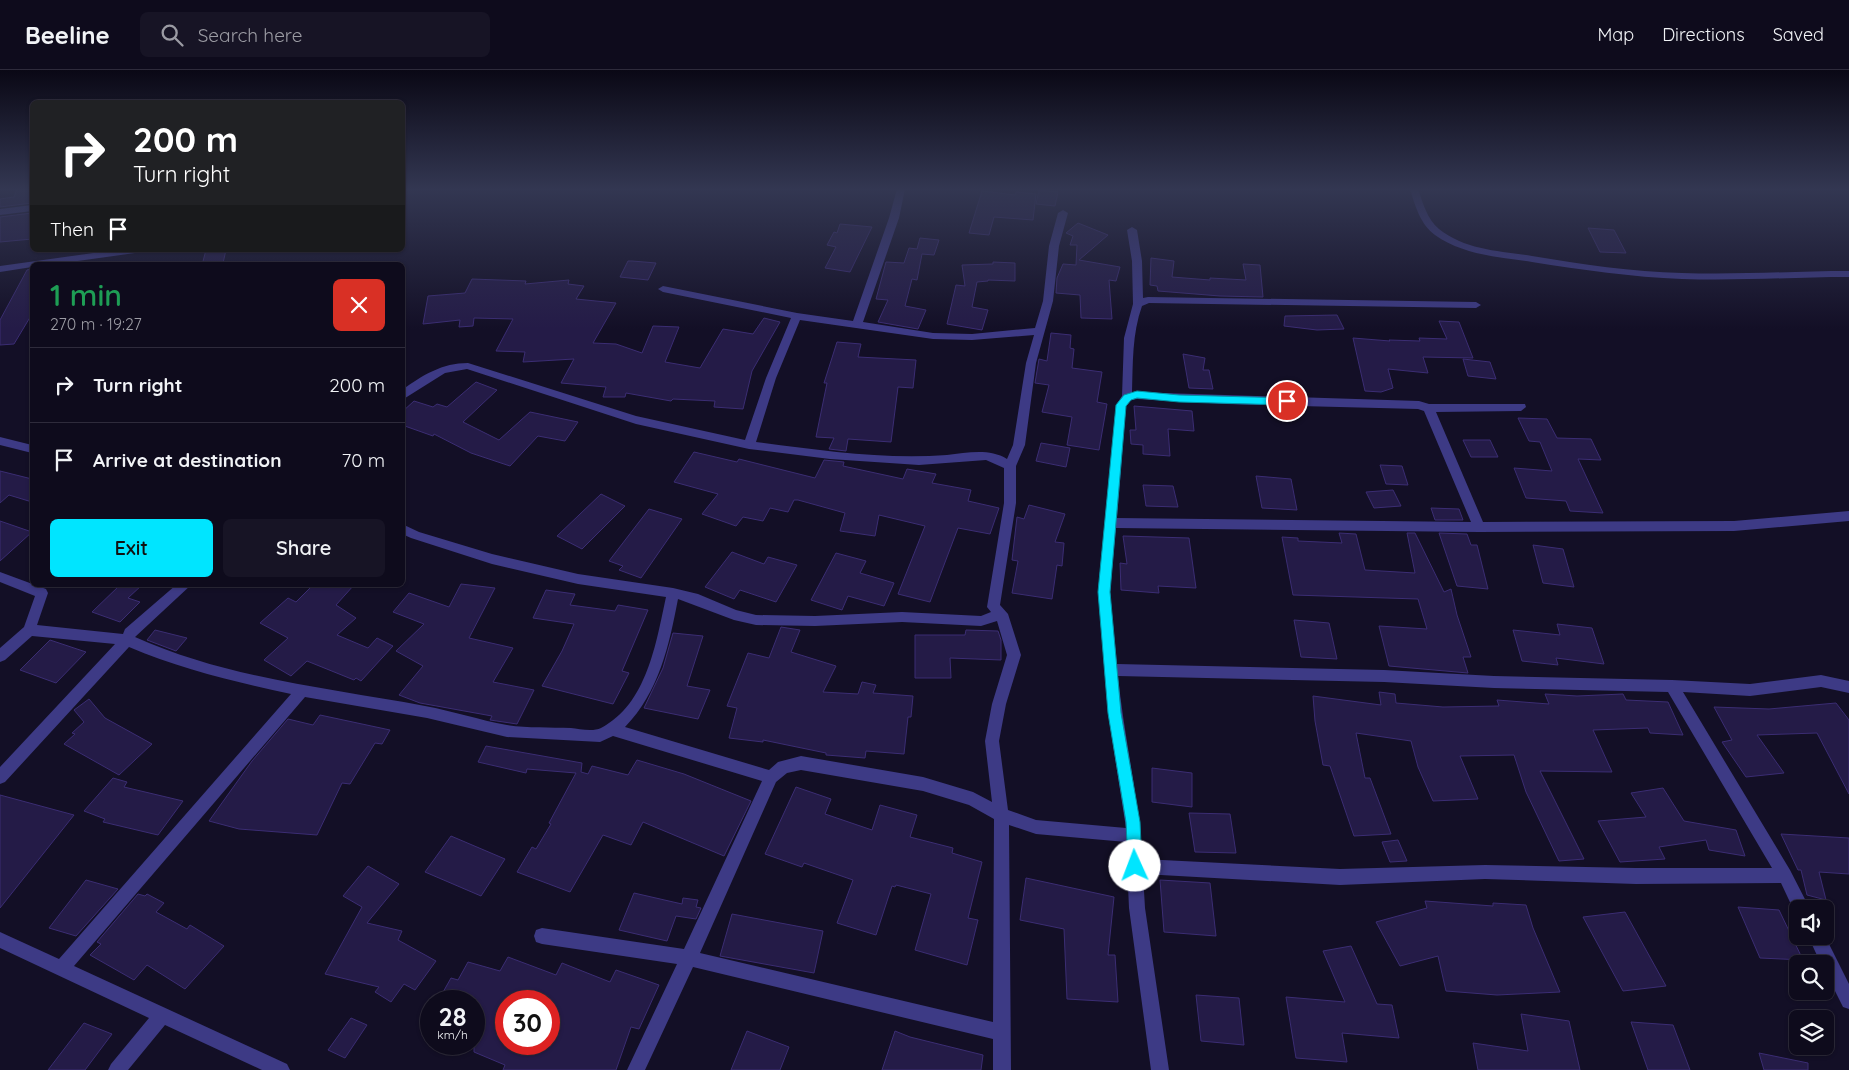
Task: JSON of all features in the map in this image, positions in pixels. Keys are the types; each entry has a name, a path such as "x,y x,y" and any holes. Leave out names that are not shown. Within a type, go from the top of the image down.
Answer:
{"street":[{"path":"857,325 888,236"},
{"path":"1002,1070 1001,816 992,741 999,704 1014,654 1002,614 993,607 1010,503 1010,466 1019,445 1031,363 1048,301 1054,246 1057,236"},
{"path":"1133,236 1137,261 1138,304 1133,315 1130,332 1127,397 1121,405 1104,592 1114,713 1134,836 1137,908 1160,1070"},
{"path":"1443,236 1465,246 1500,254 1612,271 1660,276 1849,274"},
{"path":"50,262 121,252"},
{"path":"0,269 30,265"},
{"path":"663,290 797,316 942,336 972,337 1040,331"},
{"path":"1138,304 1148,300 1161,300 1476,305"},
{"path":"749,445 771,378 797,316"},
{"path":"405,394 437,371 458,365 468,366 636,420 749,445 920,462 986,456 998,459 1010,466"},
{"path":"1127,397 1137,395 1189,399 1419,404 1428,408 1521,407"},
{"path":"1428,408 1435,420 1480,528"},
{"path":"0,441 30,448"},
{"path":"1111,524 1480,528 1734,526 1849,516"},
{"path":"405,530 458,550 578,579 673,593 693,598 734,615 756,620 815,621 902,617 980,621 1002,614"},
{"path":"0,577 42,593 29,630 0,656"},
{"path":"0,777 127,640 130,633 183,587"},
{"path":"29,630 127,640 152,652 192,665 302,691 393,705 507,731 600,736 614,730 645,692 662,643 673,593"},
{"path":"1111,670 1384,676 1494,682 1672,686 1750,690 1821,681 1849,687"},
{"path":"1672,686 1785,875 1798,900"},
{"path":"62,968 302,691"},
{"path":"614,730 771,777"},
{"path":"636,1070 718,896 771,777 783,767 801,763 923,784 973,799 1001,816 1036,827 1134,836"},
{"path":"1135,866 1340,877 1485,872 1636,876 1785,875"},
{"path":"542,936 688,958 1002,1033"},
{"path":"0,940 281,1070"},
{"path":"1820,945 1849,1002"},
{"path":"117,1070 162,1015"}],"building":[{"path":"0,236 30,236 30,239 0,242"},
{"path":"832,236 868,236 850,272 825,268 836,247 827,245"},
{"path":"1073,236 1107,236 1079,260 1120,267 1116,281 1109,280 1112,319 1081,318 1080,295 1056,293 1057,278 1063,264 1076,265 1077,245 1070,245"},
{"path":"1592,236 1617,236 1626,253 1600,252"},
{"path":"920,238 939,240 934,255 922,254 917,280 912,279 905,306 926,310 918,329 878,322 888,300 876,299 886,262 904,263 909,248 917,249"},
{"path":"205,252 226,252 223,262 203,262"},
{"path":"1151,258 1174,261 1172,277 1210,280 1210,278 1246,280 1243,264 1260,265 1263,297 1158,291 1157,286 1150,285"},
{"path":"628,261 656,263 648,280 620,277"},
{"path":"993,262 1015,263 1015,281 988,280 977,282 972,307 988,310 982,330 947,324 956,285 965,286 962,265 993,264"},
{"path":"30,269 30,317 14,344 0,345 0,320 27,270"},
{"path":"472,279 526,281 525,284 569,280 568,284 584,286 576,299 616,303 593,343 616,344 642,353 653,326 679,327 665,362 700,368 723,329 753,334 764,318 780,322 752,371 743,409 714,407 715,401 673,399 671,401 626,393 625,397 603,397 606,387 561,383 574,359 523,362 525,352 496,351 513,319 474,318 473,326 459,327 460,320 423,324 428,296 465,293"},
{"path":"1337,315 1344,329 1317,330 1284,326 1285,316"},
{"path":"1439,321 1459,322 1473,358 1423,357 1428,373 1388,369 1393,388 1381,392 1365,391 1353,338 1390,341 1420,341 1419,338 1447,339"},
{"path":"1051,333 1071,335 1070,348 1074,349 1072,368 1102,372 1097,402 1107,404 1099,450 1067,445 1072,417 1042,412 1049,385 1035,383 1039,359 1047,361"},
{"path":"837,342 861,344 858,357 916,360 913,388 898,387 891,442 848,439 846,451 829,449 834,438 816,437 827,383 824,383"},
{"path":"1183,354 1205,358 1203,370 1209,370 1213,389 1189,388"},
{"path":"1463,359 1490,362 1496,379 1468,376"},
{"path":"476,382 497,390 463,422 499,440 530,412 578,422 565,441 538,436 510,466 471,453 434,434 433,436 405,426 405,409 414,401 433,407 437,404 447,407"},
{"path":"1134,406 1192,411 1194,431 1168,429 1170,456 1143,454 1143,445 1131,444 1130,430 1136,430"},
{"path":"1518,418 1547,419 1557,438 1591,439 1601,460 1578,459 1603,513 1570,511 1566,501 1526,498 1514,468 1552,471 1540,442 1529,441"},
{"path":"1463,440 1490,440 1498,457 1471,457"},
{"path":"1041,443 1070,448 1066,467 1036,461"},
{"path":"694,452 737,462 739,459 815,478 824,460 844,462 843,466 903,479 907,469 936,474 932,483 971,490 968,501 999,508 990,534 958,528 930,602 898,594 925,526 879,515 875,536 840,531 845,513 794,500 788,512 770,508 763,521 743,517 736,526 702,514 718,494 674,482"},
{"path":"1380,465 1402,466 1408,485 1386,484"},
{"path":"0,471 30,478 30,501 9,495 0,503"},
{"path":"1256,476 1291,479 1297,510 1262,508"},
{"path":"1143,485 1173,486 1178,507 1146,506"},
{"path":"1393,490 1401,506 1374,508 1366,492"},
{"path":"601,494 625,506 582,549 557,536"},
{"path":"1029,505 1065,514 1055,542 1064,543 1062,566 1057,565 1052,599 1012,593 1018,561 1012,560 1017,517 1024,519"},
{"path":"1431,508 1459,509 1463,520 1435,520"},
{"path":"649,509 682,519 641,578 619,570 623,566 609,561"},
{"path":"0,521 30,531 30,534 0,561"},
{"path":"1339,533 1356,534 1365,570 1415,573 1407,533 1415,533 1444,592 1451,589 1457,615 1471,657 1463,657 1468,673 1389,666 1379,626 1427,629 1418,599 1293,595 1282,537 1298,538 1298,541 1342,543"},
{"path":"1439,533 1467,534 1471,545 1477,545 1488,589 1457,586"},
{"path":"1123,536 1189,538 1196,588 1158,586 1159,593 1121,590 1120,563 1127,564"},
{"path":"1533,545 1563,549 1574,587 1543,583"},
{"path":"732,552 764,564 768,557 797,565 776,602 740,590 734,599 705,587"},
{"path":"836,553 866,561 860,573 894,583 884,606 848,596 842,610 811,600"},
{"path":"461,584 495,588 469,638 513,648 493,682 534,690 517,724 490,720 492,716 420,703 399,695 423,666 396,651 424,624 393,612 409,593 449,607"},
{"path":"118,587 140,587 128,598 140,602 120,622 92,612"},
{"path":"311,587 352,587 336,605 356,618 337,635 368,648 377,638 393,646 361,681 307,661 291,676 264,660 288,638 260,623 288,598 296,602"},
{"path":"546,590 575,594 570,605 615,611 618,605 648,610 622,671 629,673 613,704 542,686 562,651 574,624 533,618"},
{"path":"1294,620 1329,623 1337,659 1301,657"},
{"path":"1557,624 1592,628 1604,664 1556,658 1558,665 1522,661 1513,630 1560,635"},
{"path":"781,627 800,630 791,652 836,666 823,692 858,694 862,682 876,685 873,693 913,696 911,717 908,717 904,754 866,751 865,758 826,755 826,753 763,740 763,742 729,738 737,708 727,706 748,653 769,658"},
{"path":"155,630 187,638 176,651 147,640"},
{"path":"966,630 998,631 1001,640 1001,660 950,658 951,678 915,678 915,635 965,635"},
{"path":"673,633 703,636 687,686 710,690 698,719 644,708 663,668"},
{"path":"50,640 86,652 56,683 20,670"},
{"path":"1379,692 1395,694 1396,703 1443,707 1499,706 1497,700 1549,704 1545,694 1577,696 1623,694 1626,700 1668,702 1683,735 1650,733 1648,728 1593,730 1612,772 1540,771 1584,859 1559,861 1526,792 1514,755 1460,756 1478,799 1433,801 1418,767 1411,741 1356,733 1365,778 1370,778 1391,834 1354,836 1330,766 1323,765 1315,721 1313,696 1381,705"},
{"path":"89,699 105,718 152,744 119,775 64,744 84,722 74,710"},
{"path":"1836,703 1849,720 1849,794 1817,733 1757,735 1784,773 1746,777 1722,742 1732,740 1714,707 1769,709"},
{"path":"320,715 390,730 382,744 375,743 350,784 342,783 317,835 239,829 209,821 252,761 288,719 313,725"},
{"path":"486,746 582,763 581,772 588,774 592,766 628,775 637,760 684,774 751,801 724,856 643,822 631,845 603,835 570,892 517,872 532,847 536,849 551,824 549,823 576,773 527,769 526,773 478,762"},
{"path":"1152,768 1192,773 1192,807 1152,802"},
{"path":"113,778 127,782 124,787 183,801 158,835 103,822 105,819 84,811"},
{"path":"796,787 831,799 825,814 872,830 880,805 917,815 910,837 953,848 952,853 982,862 968,918 978,920 967,965 915,950 931,894 896,885 895,887 892,886 876,935 837,923 853,880 804,863 802,867 765,854"},
{"path":"1663,788 1684,821 1736,830 1745,856 1709,850 1706,840 1659,847 1665,859 1620,862 1598,821 1646,817 1631,793"},
{"path":"0,795 74,815 0,908"},
{"path":"1189,813 1230,814 1236,853 1195,852"},
{"path":"1781,834 1849,838 1849,874 1819,872 1826,900 1807,895 1801,870 1798,870"},
{"path":"451,836 505,859 481,896 425,872"},
{"path":"1398,840 1407,861 1390,862 1382,842"},
{"path":"368,866 399,884 367,923 402,931 398,940 436,961 415,990 404,984 391,1002 375,992 379,987 325,974 362,907 343,896"},
{"path":"1026,878 1114,897 1108,955 1115,955 1118,1002 1067,999 1064,929 1020,920"},
{"path":"86,880 118,889 76,936 49,928"},
{"path":"1160,880 1210,883 1216,936 1164,932"},
{"path":"634,893 682,904 683,898 698,900 696,907 701,908 696,919 676,916 667,941 619,930"},
{"path":"138,894 145,896 147,894 164,903 156,912 187,929 190,925 224,946 185,989 147,965 134,980 90,955 101,944 97,942"},
{"path":"1425,901 1493,906 1493,903 1526,905 1533,928 1560,992 1497,995 1446,991 1438,956 1400,966 1376,922 1427,908"},
{"path":"1738,907 1779,910 1789,931 1789,945 1796,945 1801,955 1789,955 1789,959 1760,958"},
{"path":"1625,912 1666,986 1623,991 1583,917"},
{"path":"732,914 823,931 814,973 720,956"},
{"path":"1351,946 1377,1004 1392,1005 1399,1038 1342,1033 1347,1062 1296,1058 1286,997 1345,1002 1323,951"},
{"path":"508,957 556,975 562,963 610,982 616,970 659,985 639,1029 631,1027 616,1070 503,1070 505,1065 481,1055 485,1055 485,990 444,990 451,978 458,980 468,962 500,971"},
{"path":"1196,995 1239,998 1244,1045 1201,1041"},
{"path":"1521,1014 1569,1021 1580,1070 1478,1070 1473,1043 1528,1051"},
{"path":"351,1018 367,1025 345,1058 328,1050"},
{"path":"1631,1022 1673,1025 1690,1070 1648,1070"},
{"path":"84,1023 112,1034 85,1070 48,1070"},
{"path":"747,1031 789,1047 780,1070 731,1070"},
{"path":"895,1031 910,1037 983,1055 981,1070 882,1070"},
{"path":"1759,1053 1808,1063 1808,1070 1764,1070"}],"route":[{"path":"1135,866 1133,822 1114,713 1104,592 1121,405 1127,397 1137,395 1287,401"}]}
